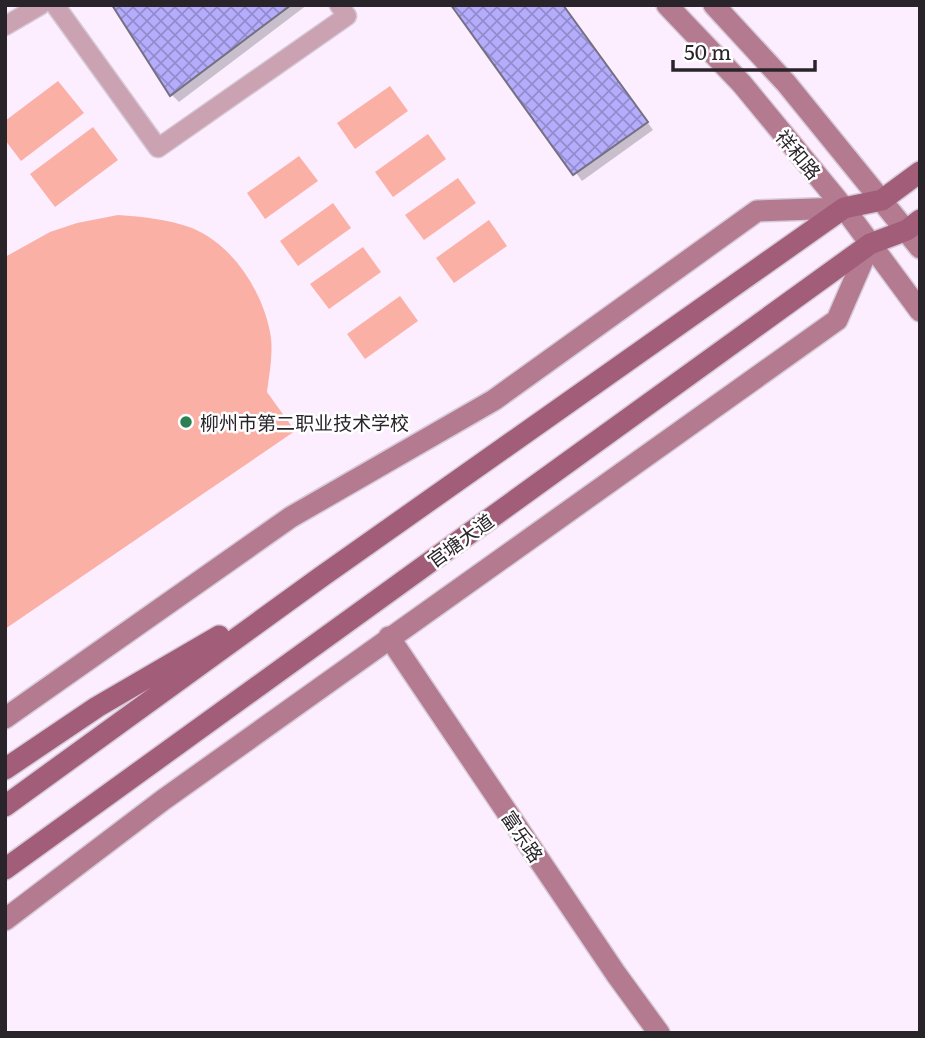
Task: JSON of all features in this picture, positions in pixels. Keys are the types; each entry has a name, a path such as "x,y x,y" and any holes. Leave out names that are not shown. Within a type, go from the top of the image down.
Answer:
{"main road":[{"name":"祥和路","path":"667,5 742,85 844,208 920,311"},
{"name":"祥和路","path":"714,5 786,83 882,200 913,225 920,248"},
{"path":"5,718 291,517 494,400 757,211 844,208 882,200 920,172"},
{"path":"5,806 321,577 844,208"},
{"name":"官塘大道","path":"5,869 870,244 913,225"},
{"path":"5,920 163,800 389,637 837,320 870,244"},
{"path":"5,769 97,707 321,577"},
{"name":"富乐路","path":"389,637 616,974 659,1033"}],"street":[{"path":"5,26 41,5"},
{"path":"55,5 158,148 347,16 339,5"}],"shaded area":[{"path":"58,81 84,113 21,161 5,140 5,121"},
{"path":"390,86 408,111 355,149 337,123"},
{"path":"93,127 118,160 55,207 30,174"},
{"path":"428,134 446,159 393,197 375,172"},
{"path":"299,156 318,181 265,219 247,193"},
{"path":"458,178 476,203 424,240 405,215"},
{"path":"333,203 351,228 298,266 280,241"},
{"path":"118,215 165,220 192,228 221,246 234,259 254,289 268,322 272,352 267,392 295,431 5,629 5,257 50,232 77,223"},
{"path":"489,220 507,246 454,283 436,258"},
{"path":"363,247 381,272 329,309 310,284"},
{"path":"400,296 418,321 365,359 347,334"}],"building":[{"path":"112,5 291,5 170,96"},
{"path":"451,5 563,5 648,122 573,175"}],"place":[{"name":"柳州市第二职业技术学校","path":"186,422"}]}
